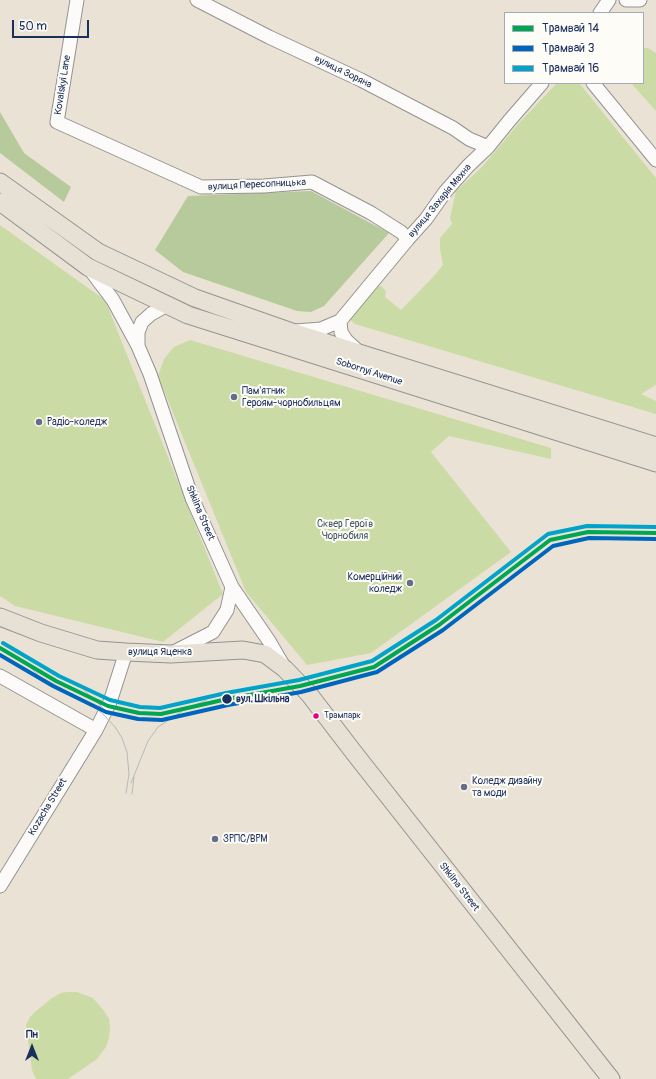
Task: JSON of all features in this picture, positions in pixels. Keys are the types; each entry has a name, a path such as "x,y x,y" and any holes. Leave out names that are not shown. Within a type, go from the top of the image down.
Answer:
{"main road":[{"name":"Sobornyi Avenue","path":"0,182 98,252 195,298 289,331 656,446"},
{"name":"Sobornyi Avenue","path":"0,202 88,267 188,315 656,464"},
{"name":"вулиця Яценка","path":"0,617 40,634 96,650 171,654 243,650 265,654 285,669 309,694"},
{"name":"Shkilna Street","path":"309,694 611,1079"}],"street":[{"name":"Kovalskyi Lane","path":"57,122 76,0"},
{"name":"вулиця Зоряна","path":"197,0 269,37 361,80 453,128 469,139 488,147"},
{"path":"601,12 609,0"},
{"path":"626,0 640,0"},
{"name":"вулиця Захарія Махна","path":"340,321 408,239 426,220 445,192 468,166 488,147 541,84"},
{"path":"594,84 656,160"},
{"name":"вулиця Пересопницька","path":"57,122 201,187 264,186 312,182 371,213 401,232 408,239"},
{"name":"Shkilna Street","path":"88,267 113,300 138,346 150,374 192,498 232,587 269,641 285,669"},
{"name":"Shkilna Street","path":"138,346 138,332 142,322 151,314 167,305"},
{"path":"289,331 321,329 340,321 341,332 346,340 359,352"},
{"path":"171,654 213,632 227,610 232,587"},
{"name":"Kozacha Street","path":"0,886 96,730 110,702 126,652"},
{"path":"0,676 96,730"}],"green space":[{"path":"644,48 648,48 656,53 656,111 632,84 644,84"},
{"path":"556,84 580,84 656,178 656,385 641,394 656,401 656,414 355,324 349,319 377,286 381,286 386,291 385,297 401,310 434,276 443,265 440,249 440,238 452,224 450,218 456,191 481,168 520,122"},
{"path":"0,112 24,153 71,187 64,202 0,153"},
{"path":"311,191 389,233 324,306 311,312 297,311 183,272 155,250 188,196"},
{"path":"0,225 105,300 223,594 163,642 15,606 0,596"},
{"name":"Сквер Героїв Чорнобиля","path":"190,340 551,448 551,459 449,436 431,452 511,552 371,653 307,665 246,592 158,376 164,359 174,347"},
{"path":"77,992 93,998 104,1011 109,1019 110,1027 106,1047 97,1059 68,1079 36,1079 32,1070 26,1025 30,1017 52,998 61,993"}],"tram line":[{"name":"16","path":"3,643 59,676 110,700 140,707 160,708 226,693 299,680 372,661 436,620 548,534 587,526 656,527"},
{"name":"14","path":"0,648 56,681 108,706 139,713 161,714 227,699 300,686 374,667 439,625 550,540 588,532 656,533"},
{"name":"3","path":"0,655 53,686 106,712 138,719 162,720 228,705 301,692 377,672 443,630 553,546 589,538 656,539"},
{"path":"27,664 39,676 92,705 115,727 122,738 127,752 129,774 126,793"},
{"path":"81,687 103,708"},
{"path":"131,783 148,741 158,727 187,708 207,700"},
{"path":"132,794 134,777"}],"place":[{"name":"Пам'ятник Героям-чорнобильцям","path":"234,397"},
{"name":"Радіо-коледж","path":"39,422"},
{"name":"Комерційний коледж","path":"410,583"},
{"name":"вул. Шкільна","path":"227,699"},
{"name":"Трампарк","path":"316,716"},
{"name":"Коледж дизайну та моди","path":"464,787"},
{"name":"ЗРПС/ВРМ","path":"215,839"}]}
